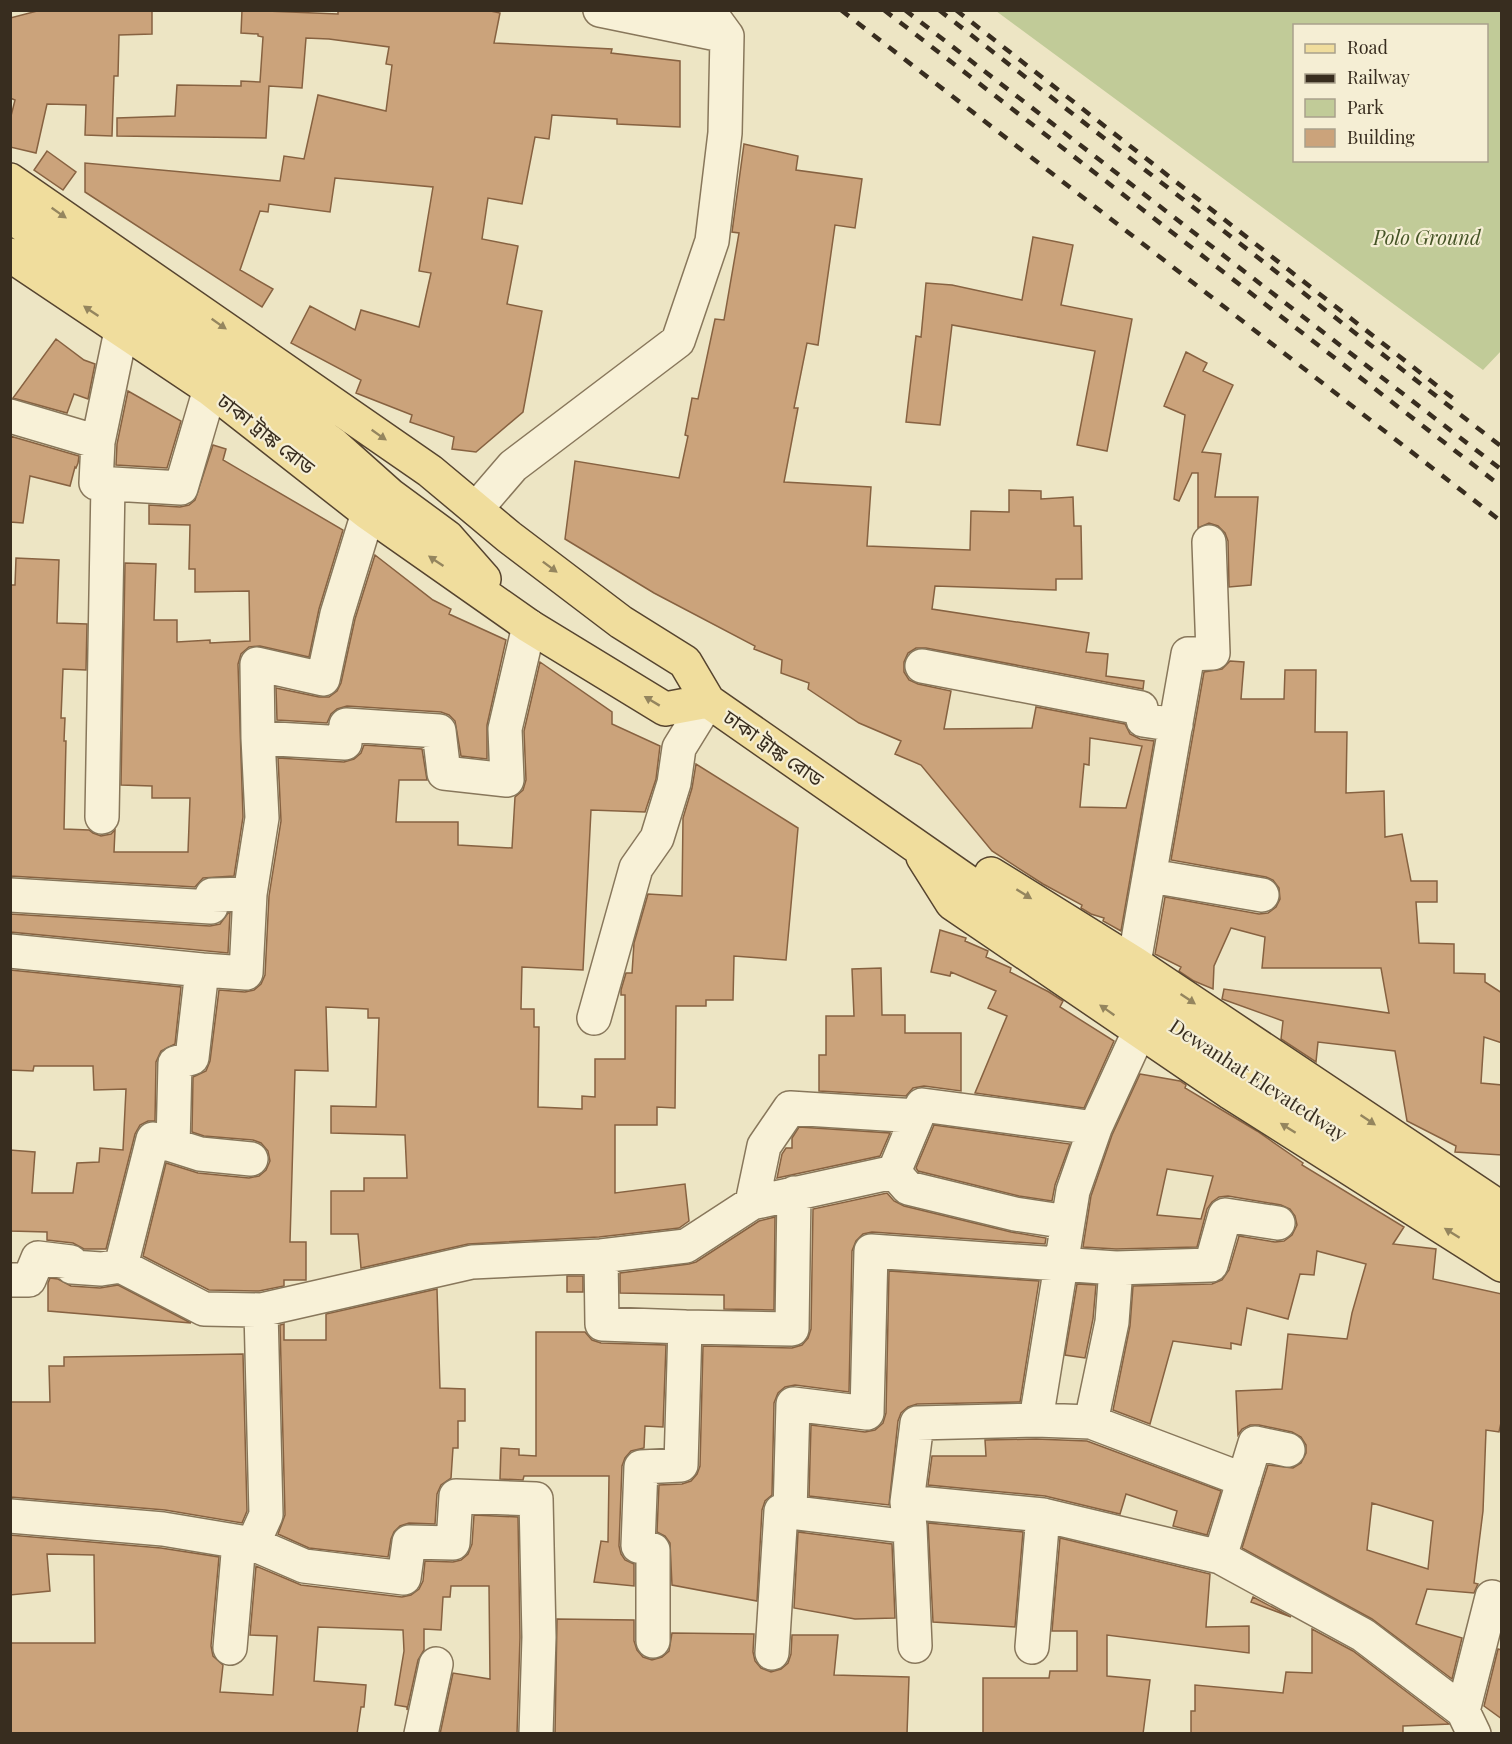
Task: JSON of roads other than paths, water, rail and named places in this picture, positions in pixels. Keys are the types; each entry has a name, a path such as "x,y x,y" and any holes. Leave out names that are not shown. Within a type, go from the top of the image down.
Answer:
{"main road":[{"path":"10,180 430,471 509,537 621,622 686,662 708,701"},
{"name":"ঢাকা ট্রাঙ্ক রোড","path":"10,216 83,265 325,438 422,500 509,537"},
{"name":"ঢাকা ট্রাঙ্ক রোড","path":"10,255 210,389 368,513 524,622 665,709 708,701 1017,917"},
{"name":"ঢাকা ট্রাঙ্ক রোড","path":"325,438 390,495 447,537 524,622"},
{"path":"915,844 955,851 1134,963 1502,1209"},
{"path":"915,844 952,903 1231,1093 1502,1264"},
{"name":"Dewanhat Elevatedway","path":"1017,917 1150,1009 1340,1130 1502,1239"}],"street":[{"path":"476,509 513,466 678,340 712,241 725,132 718,23 600,10"},
{"path":"121,331 98,442 96,483 182,488 210,389"},
{"path":"10,416 98,442"},
{"path":"102,817 108,484"},
{"path":"10,951 246,973 250,894 262,818 257,664 323,679 337,614 368,513"},
{"path":"1134,963 1188,654 1213,653 1209,542"},
{"path":"258,738 345,743 346,725 439,731 444,773 507,780 505,729 524,622"},
{"path":"922,666 1141,708 1143,720 1176,725"},
{"path":"594,1018 636,868 657,838 674,783 679,748 708,701"},
{"path":"1151,876 1262,896"},
{"path":"10,895 211,907 212,895 250,894"},
{"path":"173,1145 175,1064 192,1058 202,970"},
{"path":"1036,1420 1073,1191 1095,1128 1139,1032"},
{"path":"894,1172 922,1105 1095,1128"},
{"path":"752,1203 764,1146 790,1107 917,1116"},
{"path":"121,1266 153,1139 200,1154 251,1159"},
{"path":"894,1172 908,1188 1015,1214 1068,1222"},
{"path":"10,1280 29,1280 38,1258 71,1262 72,1267 101,1269 121,1266 204,1309 261,1310 472,1262 601,1257 686,1246 752,1203 894,1172"},
{"path":"601,1257 602,1324 792,1329 794,1193"},
{"path":"867,1413 871,1251 1116,1268 1211,1265 1225,1215 1278,1223"},
{"path":"1090,1422 1112,1322 1116,1268"},
{"path":"230,1648 246,1543 266,1515 261,1310"},
{"path":"653,1641 653,1550 638,1546 641,1467 681,1466 685,1327"},
{"path":"790,1512 793,1404 867,1413 917,1423 1036,1420 1090,1422 1244,1480"},
{"path":"915,1646 909,1514 917,1423"},
{"path":"1220,1557 1255,1443 1288,1450"},
{"path":"10,1516 163,1529 246,1543 304,1566 404,1578 409,1542 453,1544 456,1496 536,1499 539,1637 536,1734"},
{"path":"772,1653 781,1511 1043,1515 1220,1557 1363,1635 1469,1722 1492,1597"},
{"path":"1032,1647 1043,1515"},
{"path":"421,1734 436,1664"}],"railway":[{"path":"841,10 1502,522"},
{"path":"884,10 1502,487"},
{"path":"905,10 1502,470"},
{"path":"939,10 1502,447"},
{"path":"956,10 1454,399"}],"park label":[{"name":"Polo Ground","path":"1427,236"}]}
